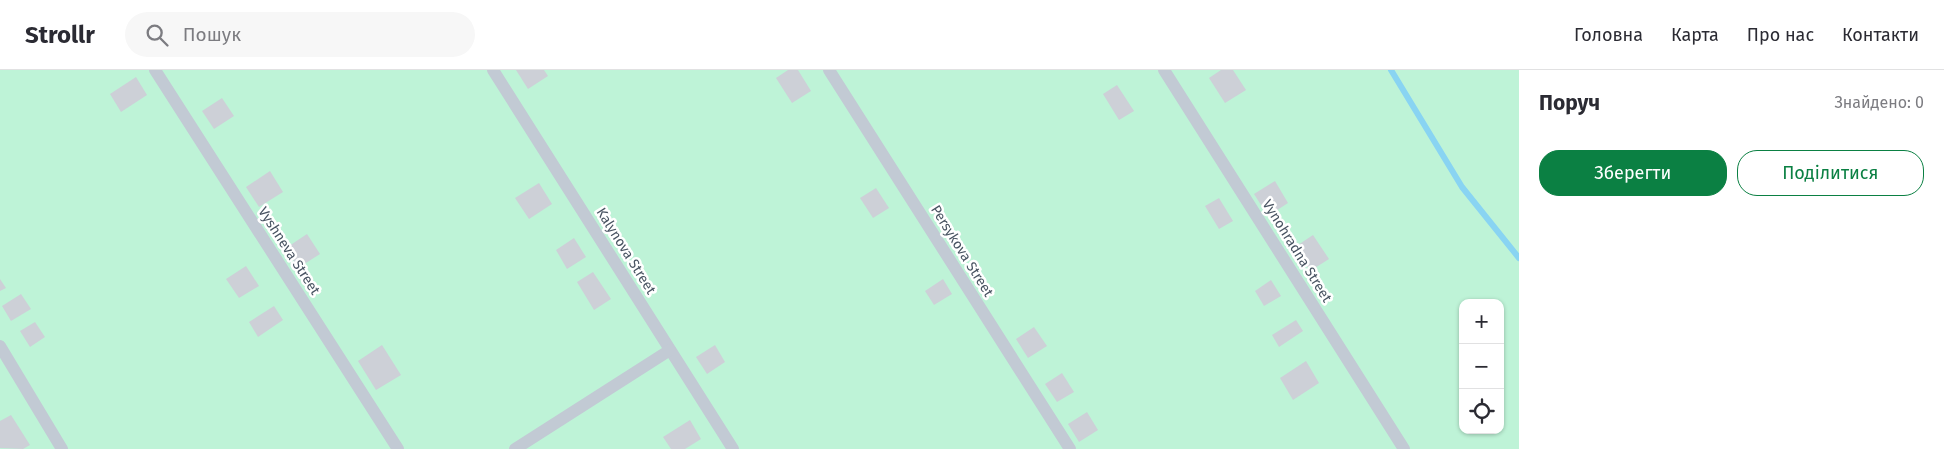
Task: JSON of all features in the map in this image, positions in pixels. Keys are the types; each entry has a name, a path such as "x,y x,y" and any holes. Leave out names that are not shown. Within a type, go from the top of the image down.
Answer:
{"lane":[{"name":"Vyshneva Street","path":"155,70 398,449"},
{"name":"Kalynova Street","path":"493,70 733,449"},
{"name":"Persykova Street","path":"829,70 1070,449"},
{"name":"Vynohradna Street","path":"1164,70 1404,449"},
{"path":"0,346 62,449"},
{"path":"515,449 670,350"}],"green space":[{"path":"0,70 1519,70 1519,449 0,449"}],"building":[{"path":"516,70 544,70 548,76 528,89"},
{"path":"788,70 798,70 811,91 792,103 776,78"},
{"path":"1221,70 1233,70 1246,90 1225,103 1209,78"},
{"path":"136,77 147,95 121,112 110,94"},
{"path":"1117,85 1134,111 1119,120 1103,94"},
{"path":"222,98 234,116 214,129 202,111"},
{"path":"270,171 283,192 259,207 246,187"},
{"path":"1275,181 1288,203 1268,216 1254,194"},
{"path":"539,183 552,204 529,219 515,198"},
{"path":"876,188 889,208 873,218 860,198"},
{"path":"1219,198 1233,221 1219,229 1205,206"},
{"path":"307,234 320,254 298,268 286,248"},
{"path":"1313,235 1329,259 1310,271 1295,247"},
{"path":"574,238 586,257 567,269 556,250"},
{"path":"246,266 259,286 239,298 226,279"},
{"path":"593,272 611,299 594,310 577,282"},
{"path":"0,279 6,288 0,291"},
{"path":"943,279 952,294 934,305 925,291"},
{"path":"1271,280 1281,296 1264,306 1255,291"},
{"path":"21,294 31,309 11,321 2,306"},
{"path":"274,306 283,320 258,337 249,322"},
{"path":"1296,320 1303,331 1279,347 1272,335"},
{"path":"35,322 45,337 30,347 20,331"},
{"path":"1034,327 1047,346 1028,358 1016,339"},
{"path":"382,345 401,375 376,390 358,361"},
{"path":"715,345 725,362 707,374 696,357"},
{"path":"1306,361 1319,383 1293,400 1280,378"},
{"path":"1062,373 1074,392 1057,402 1045,384"},
{"path":"1087,412 1098,430 1079,442 1068,424"},
{"path":"11,415 30,445 23,449 0,448 0,421"},
{"path":"690,420 701,439 685,449 671,449 663,437"}],"waterway":[{"path":"1391,70 1462,187 1519,258"}]}
